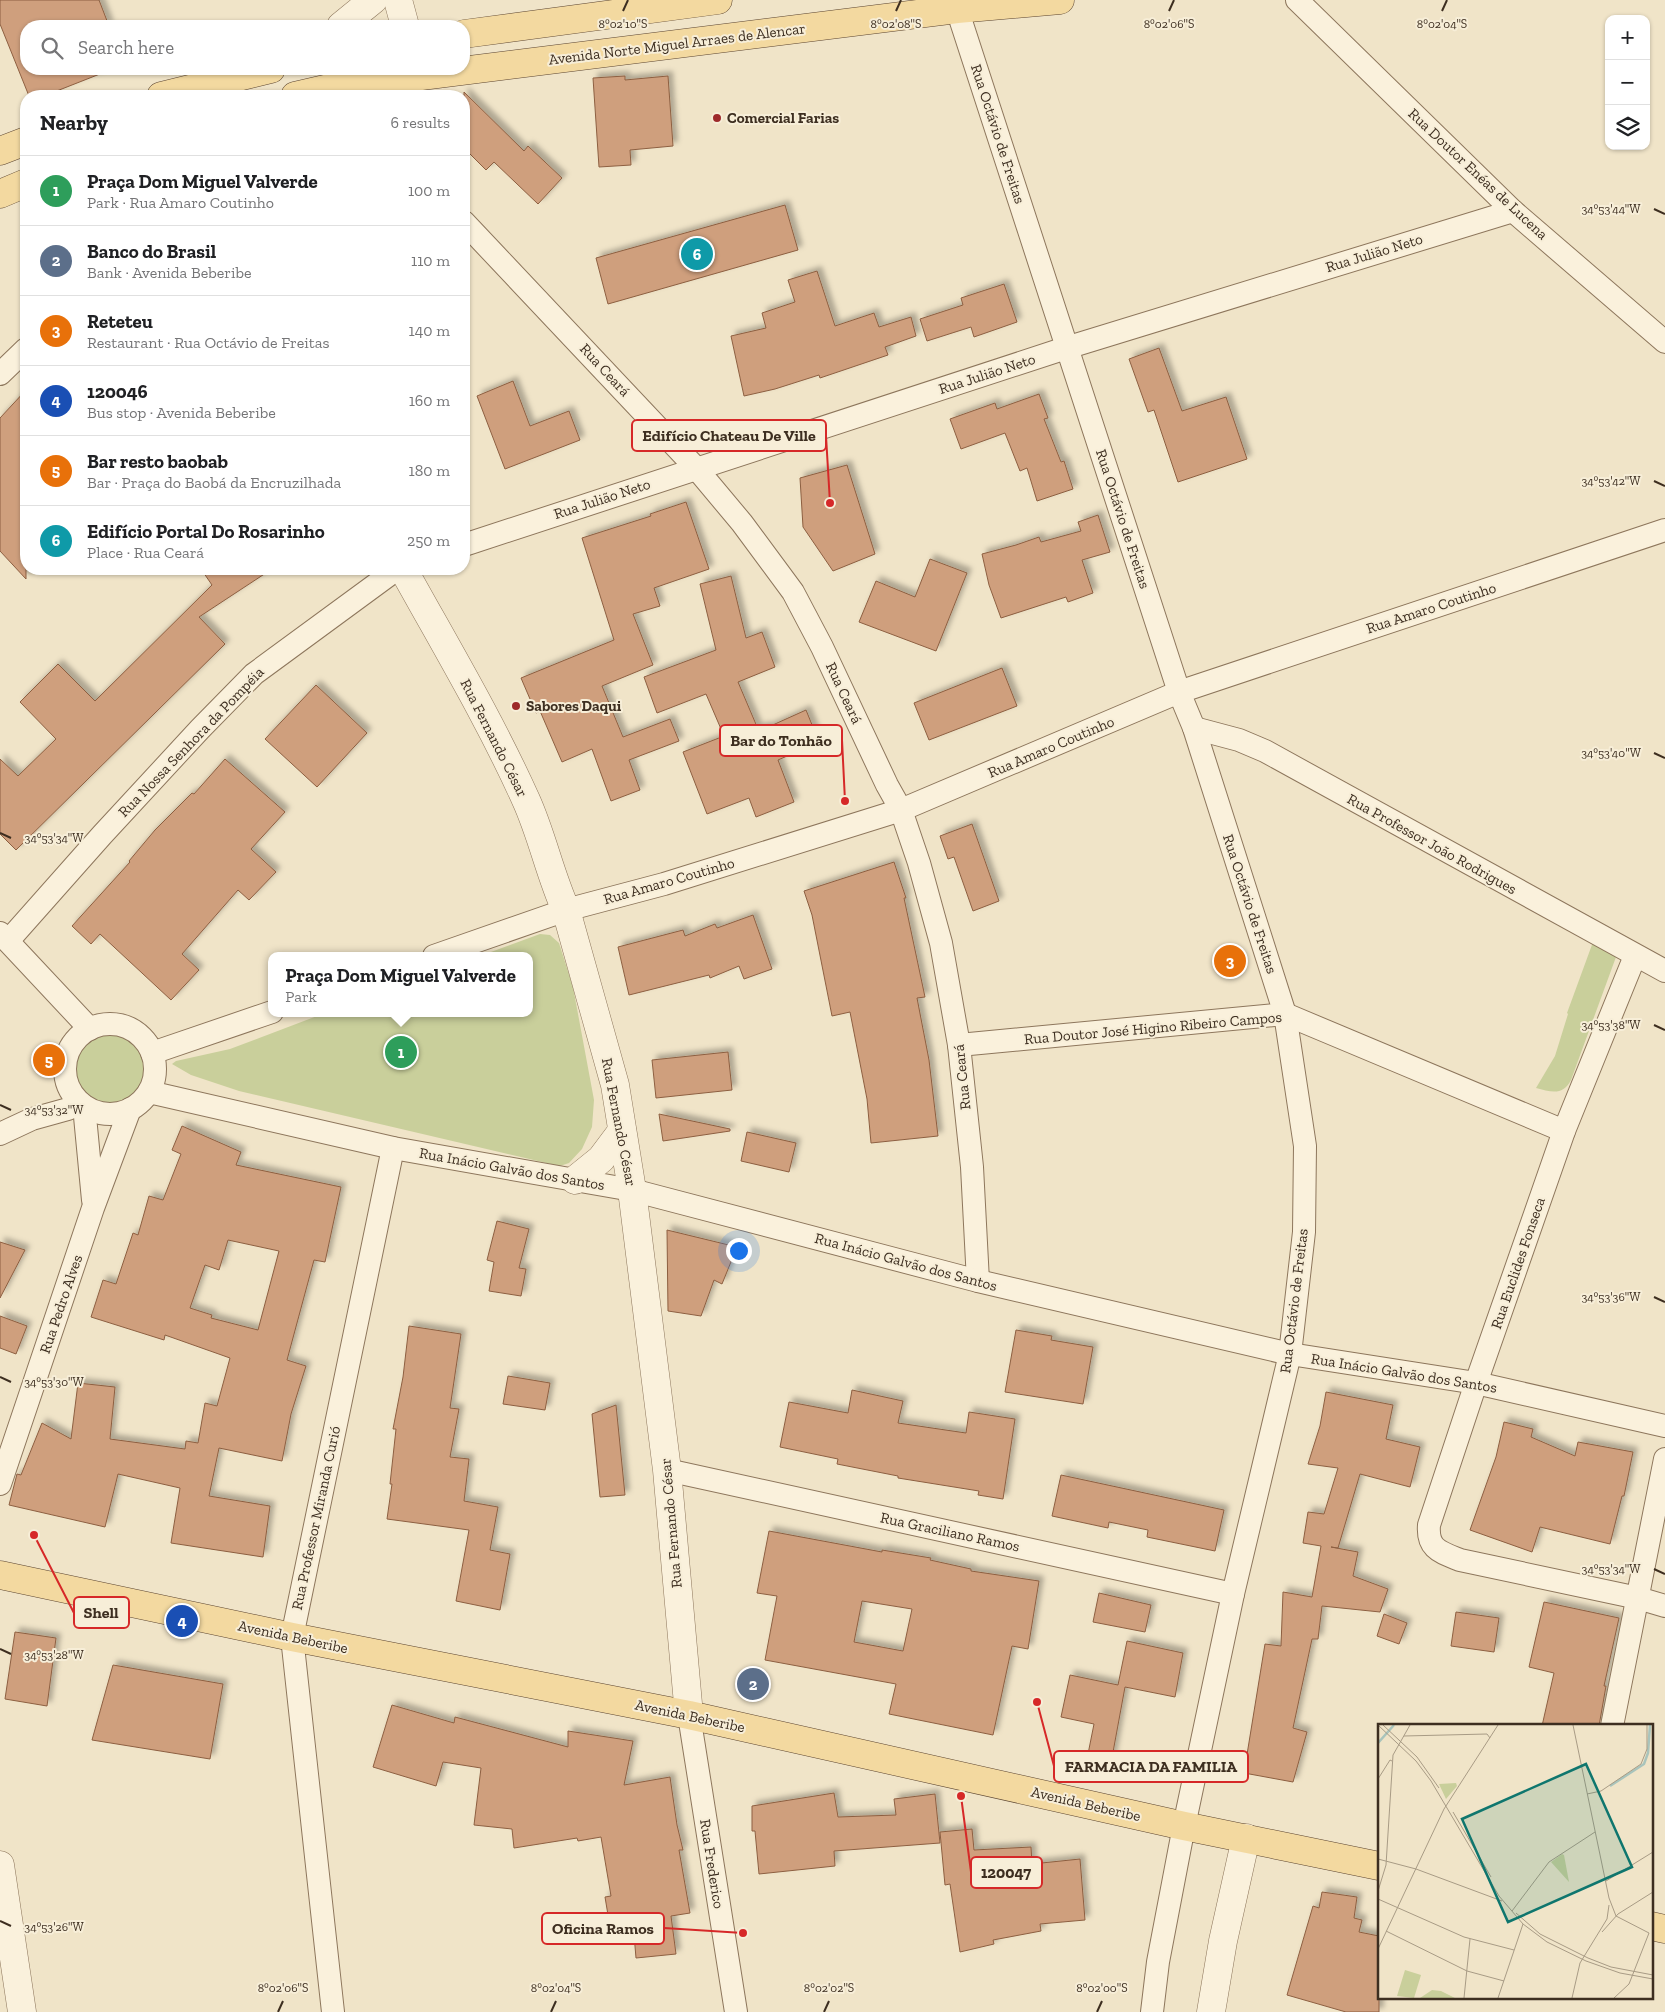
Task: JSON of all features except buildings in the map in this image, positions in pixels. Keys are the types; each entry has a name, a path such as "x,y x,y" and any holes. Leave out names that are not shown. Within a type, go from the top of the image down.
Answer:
{"main road":[{"path":"470,33 718,0"},
{"name":"Avenida Norte Miguel Arraes de Alencar","path":"470,74 958,9 1060,0"},
{"path":"185,90 247,75"},
{"name":"Avenida Norte Miguel Arraes de Alencar","path":"347,90 460,75"},
{"path":"0,151 20,143"},
{"path":"0,194 20,185"},
{"name":"Avenida Beberibe","path":"0,1575 292,1637 688,1715 1184,1826 1378,1866"},
{"path":"1652,1926 1665,1929"}],"street":[{"path":"348,20 373,0"},
{"path":"398,0 403,20"},
{"name":"Rua Doutor Enéas de Lucena","path":"1297,0 1513,211 1665,342"},
{"name":"Rua Octávio de Freitas","path":"958,9 1066,348 1179,692 1194,728 1285,1014 1305,1146 1304,1232 1290,1354 1234,1594 1184,1826 1158,1962 1152,2012"},
{"name":"Rua Julião Neto","path":"470,543 1066,348 1513,211"},
{"name":"Rua Ceará","path":"470,228 696,468 742,523 793,592 902,810 919,864 940,943 959,1045 972,1167 978,1281"},
{"path":"0,374 20,355"},
{"name":"Rua Amaro Coutinho","path":"445,952 566,910 664,884 902,810 1179,692 1665,530"},
{"name":"Rua Nossa Senhora da Pompéia","path":"4,937 254,674 388,575"},
{"name":"Rua Fernando César","path":"406,575 491,726 527,802 566,910 615,1085 632,1190 667,1470 688,1715"},
{"name":"Rua Professor João Rodrigues","path":"1194,728 1239,740 1265,751 1665,971"},
{"path":"4,937 90,1029"},
{"name":"Rua Euclides Fonseca","path":"1635,956 1564,1131 1476,1383 1430,1524 1428,1536 1431,1544 1441,1553 1460,1560 1638,1598"},
{"path":"152,1053 268,1013"},
{"name":"Rua Doutor José Higino Ribeiro Campos","path":"959,1045 1285,1014 1564,1131"},
{"path":"104,1025 119,1025 134,1030 145,1040 152,1053 155,1066 154,1080 149,1092 130,1109 104,1114 82,1104 70,1090 66,1077 66,1062 70,1049 79,1037 90,1029 104,1025"},
{"name":"Rua Inácio Galvão dos Santos","path":"149,1092 393,1148 632,1190 978,1281 1290,1354 1476,1383 1665,1426"},
{"path":"0,1134 32,1120 82,1104"},
{"name":"Rua Pedro Alves","path":"82,1104 93,1208"},
{"name":"Rua Pedro Alves","path":"0,1484 93,1208 130,1109"},
{"path":"576,1180 602,1159 622,1131"},
{"name":"Rua Professor Miranda Curió","path":"332,2012 292,1637 393,1148"},
{"path":"1612,1724 1665,1459"},
{"name":"Rua Graciliano Ramos","path":"667,1470 1234,1594"},
{"path":"1638,1598 1665,1606"},
{"name":"Rua Frederico","path":"688,1715 736,2012"},
{"path":"1211,2012 1223,1941 1246,1838"},
{"path":"0,1865 22,2012"}],"green space":[{"path":"540,934 550,935 559,943 573,987 594,1100 592,1127 582,1149 569,1163 560,1166 555,1165 239,1091 191,1075 172,1064 176,1061 230,1049 314,1017 533,1017 533,952 491,952"},
{"path":"1593,942 1615,954 1616,957 1571,1080 1564,1089 1556,1092 1536,1088 1555,1056 1567,1013"},
{"path":"111,1025 128,1028 142,1038 152,1052 155,1069 152,1086 142,1100 128,1110 111,1113 94,1110 80,1100 70,1086 67,1069 70,1052 80,1038 94,1028"}],"place":[{"name":"Comercial Farias","path":"717,118"},
{"name":"Edifício Portal Do Rosarinho","path":"697,254"},
{"name":"Edifício Chateau De Ville","path":"830,503"},
{"name":"Sabores Daqui","path":"516,706"},
{"name":"Bar do Tonhão","path":"845,801"},
{"name":"Reteteu","path":"1230,961"},
{"name":"Praça Dom Miguel Valverde","path":"401,1052"},
{"name":"Bar resto baobab","path":"49,1060"},
{"name":"Shell","path":"34,1535"},
{"name":"120046","path":"182,1621"},
{"name":"Banco do Brasil","path":"753,1684"},
{"name":"FARMACIA DA FAMILIA","path":"1037,1702"},
{"name":"120047","path":"961,1796"},
{"name":"Oficina Ramos","path":"743,1933"}]}
